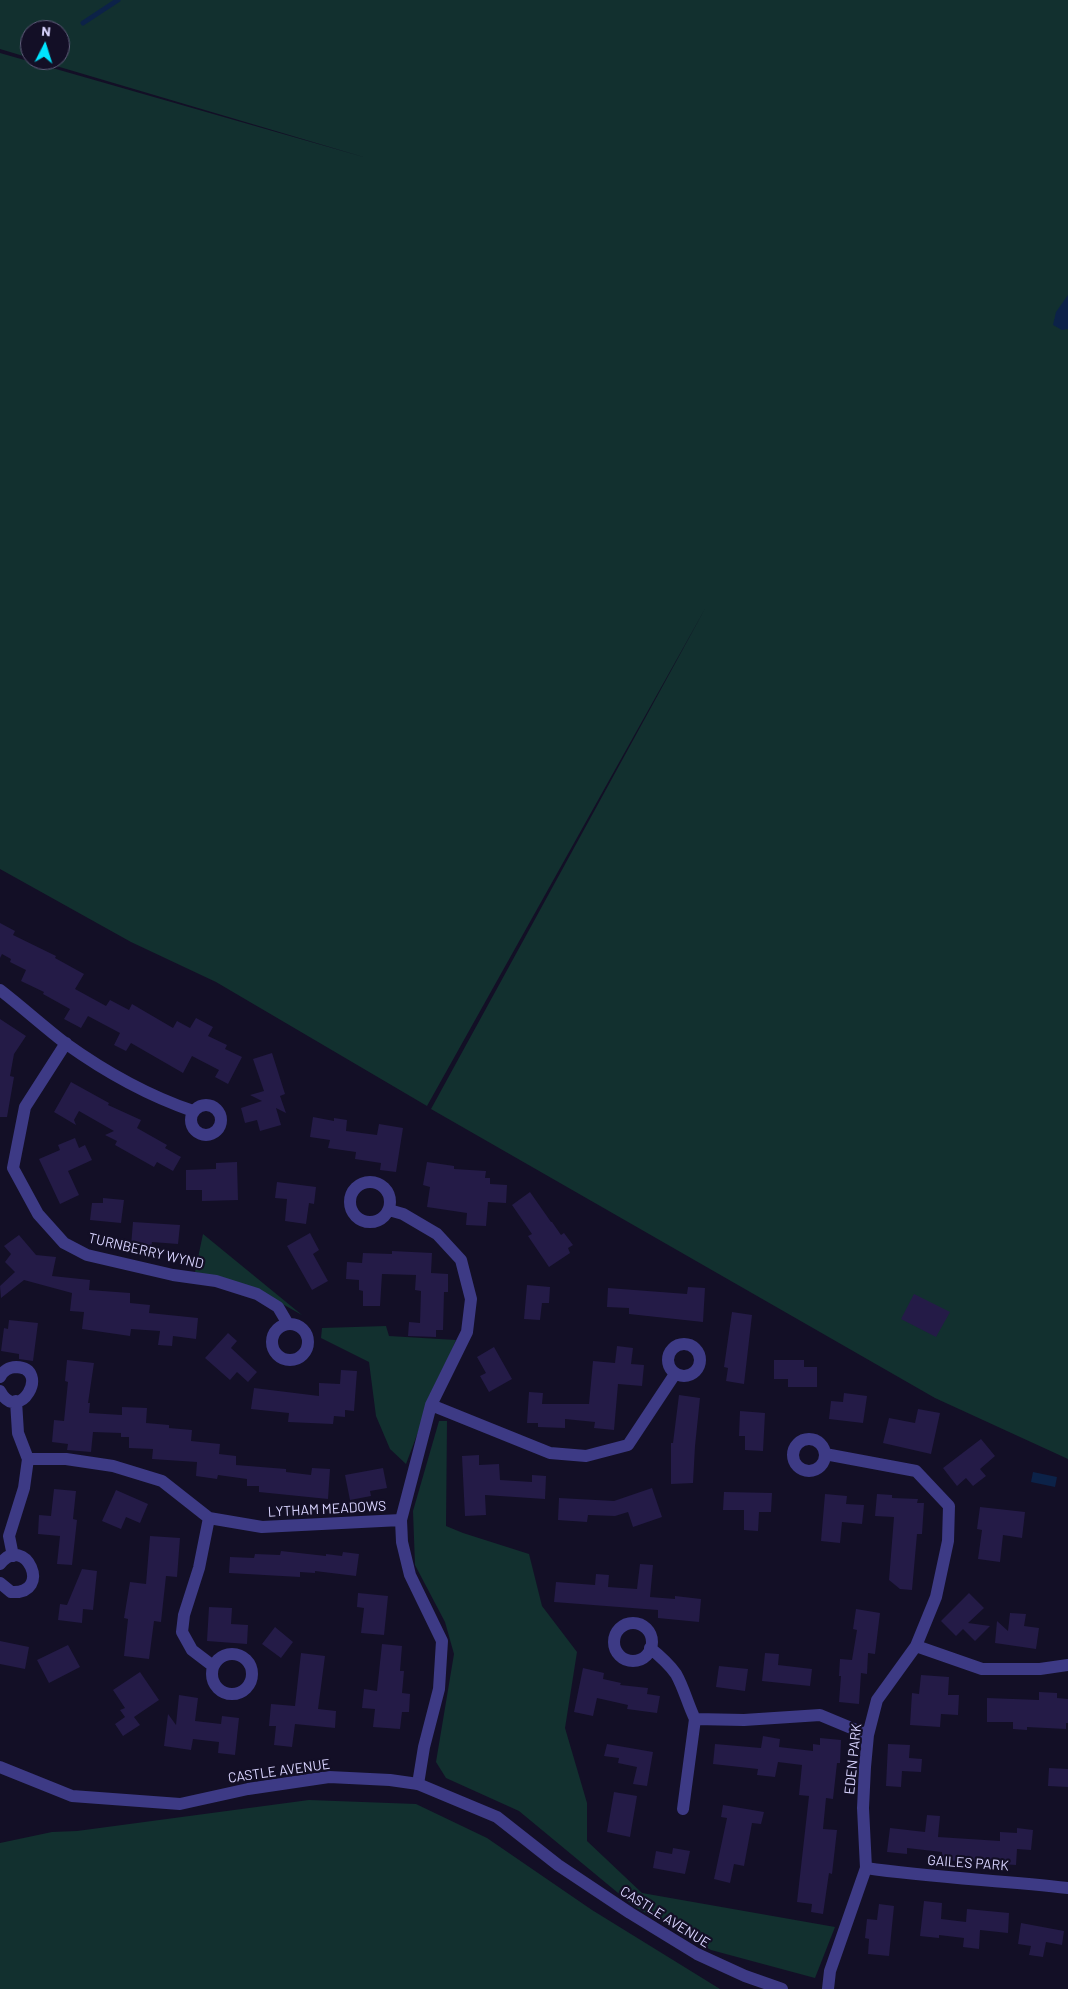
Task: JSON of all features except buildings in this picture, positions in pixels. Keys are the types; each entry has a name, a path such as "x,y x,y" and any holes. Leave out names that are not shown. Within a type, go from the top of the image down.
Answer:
{"street":[{"path":"0,990 66,1043 108,1070 168,1103 193,1111"},
{"name":"TURNBERRY WYND","path":"66,1043 24,1107 13,1168 38,1214 64,1243 87,1255 216,1281 257,1294 278,1307 288,1324"},
{"name":"LYTHAM MEADOWS","path":"28,1459 66,1459 113,1466 162,1481 209,1518 262,1528 401,1520 431,1405 467,1332 471,1299 461,1260 437,1234 403,1214 389,1210"},
{"path":"0,1377 5,1370 15,1367 25,1370 33,1384 30,1394 26,1398 16,1401 6,1398 0,1391"},
{"path":"431,1405 550,1453 586,1456 628,1444 675,1374"},
{"path":"13,1556 9,1536 24,1488 28,1459 18,1433 16,1401"},
{"name":"EDEN PARK","path":"825,1454 916,1471 949,1506 948,1541 936,1597 916,1646 877,1700 868,1735 863,1808 866,1868 830,1972 828,1989"},
{"path":"209,1518 199,1568 184,1616 182,1632 192,1650 213,1666"},
{"path":"401,1520 402,1542 410,1575 442,1641 439,1689 424,1746 418,1784"},
{"path":"0,1564 3,1560 13,1556 24,1558 32,1566 33,1578 31,1583 22,1591 16,1592 6,1589 0,1584"},
{"path":"916,1646 982,1669 1040,1669 1068,1665"},
{"path":"650,1648 664,1660 677,1676 688,1705 696,1719 682,1809"},
{"path":"696,1719 744,1720 820,1715 868,1735"},
{"name":"CASTLE AVENUE","path":"0,1767 72,1796 180,1804 248,1789 330,1777 390,1780 418,1784 497,1817 558,1864 630,1913 697,1954 745,1976 782,1989"},
{"name":"GAILES PARK","path":"866,1868 915,1875 1013,1881 1068,1888"}],"green space":[{"path":"0,0 1068,0 1068,1459 935,1398 431,1109 706,607 427,1106 216,982 131,942 0,869 0,53 20,59 20,70 59,70 367,158 70,70 70,20 20,20 20,55 0,49"},
{"path":"203,1234 302,1315 254,1288 195,1272"},
{"path":"386,1326 389,1336 456,1340 406,1464 390,1449 376,1416 369,1362 321,1338 322,1328"},
{"path":"439,1421 447,1421 446,1526 529,1554 542,1606 577,1652 565,1728 587,1803 587,1841 642,1893 835,1927 815,1978 711,1950 635,1907 519,1811 446,1778 436,1762 454,1654 445,1622 415,1565 413,1511"},
{"path":"309,1800 416,1804 487,1838 592,1910 720,1989 0,1989 0,1843 52,1832 77,1831"}],"water":[{"path":"1068,295 1068,329 1062,330 1053,325 1056,312"},
{"path":"1033,1472 1057,1477 1055,1487 1031,1482"}],"waterway":[{"path":"83,23 118,0"}]}
